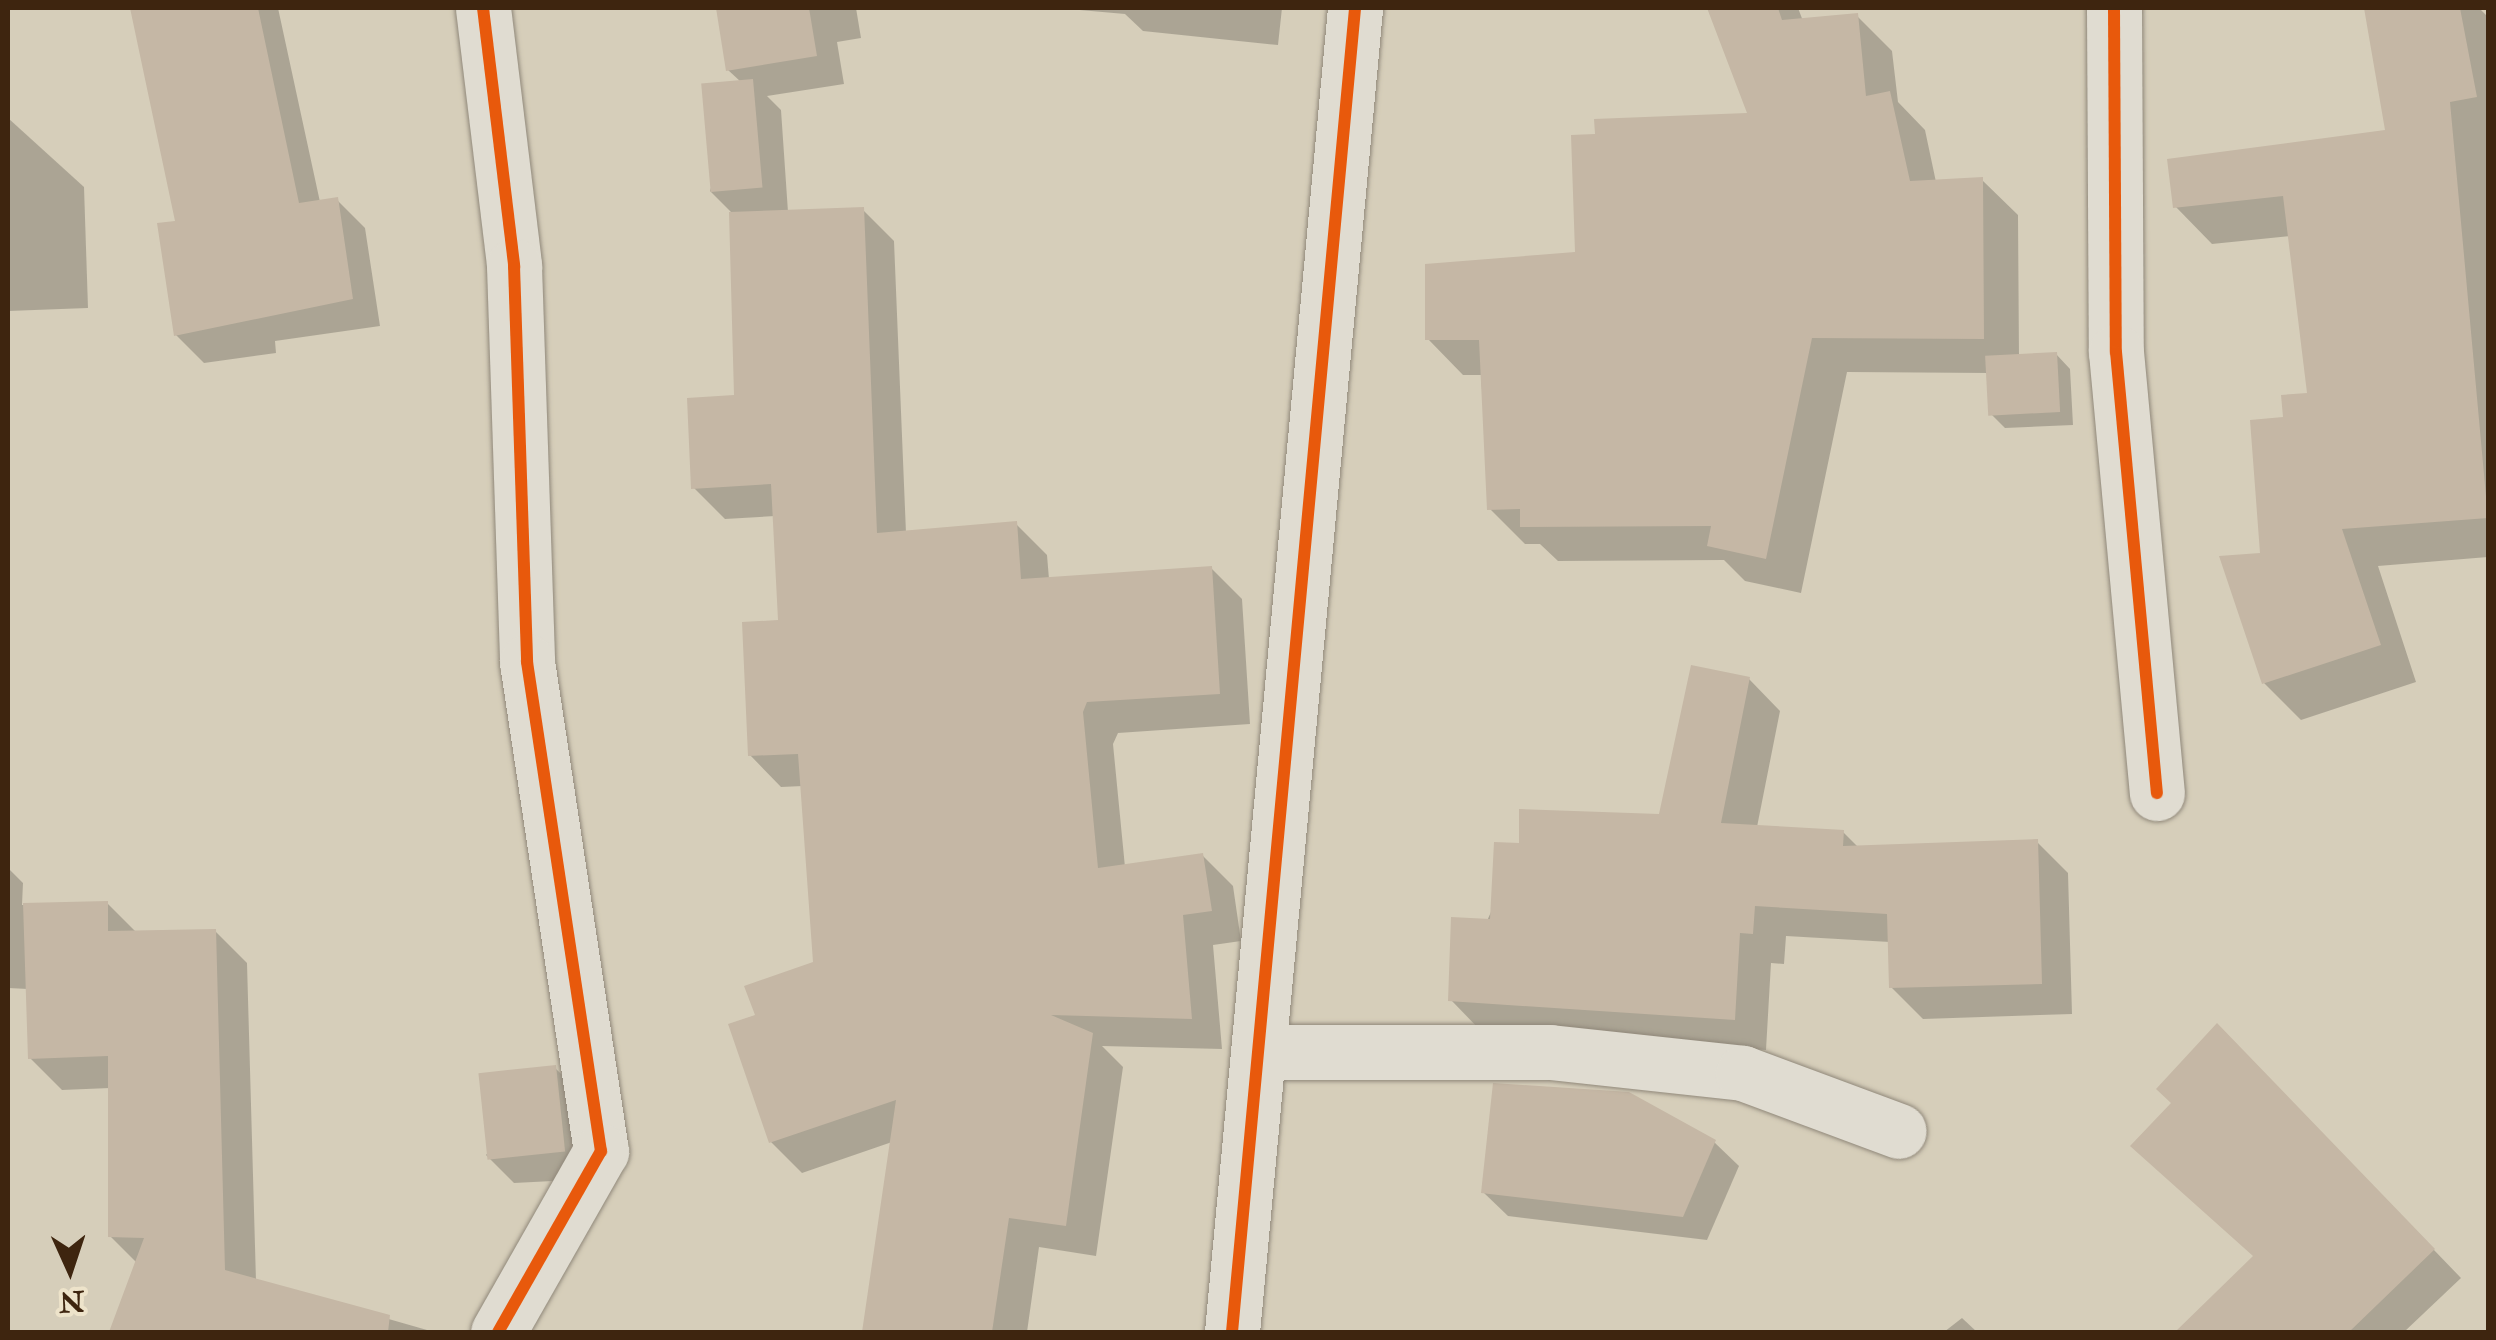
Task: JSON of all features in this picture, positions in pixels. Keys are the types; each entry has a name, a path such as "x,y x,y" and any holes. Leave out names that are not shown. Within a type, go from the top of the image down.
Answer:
{"street":[{"path":"483,8 514,266 527,662 601,1151 498,1332"},
{"path":"1232,1332 1264,1052 1354,8"},
{"path":"2114,8 2116,352 2157,793"},
{"path":"1264,1052 1550,1052 1743,1074 1899,1131"}],"building":[{"path":"130,8 258,8 299,203 338,197 353,299 174,336 157,223 175,221"},
{"path":"716,8 809,8 817,56 726,71"},
{"path":"1707,8 1778,8 1782,20 1858,13 1866,96 1890,91 1910,181 1983,177 1984,339 1812,338 1766,559 1707,546 1711,526 1520,527 1520,509 1487,510 1479,340 1425,340 1425,264 1575,252 1571,135 1595,134 1594,119 1747,113"},
{"path":"2364,8 2460,8 2477,97 2450,102 2488,518 2342,529 2381,645 2262,684 2219,556 2260,553 2250,420 2283,417 2281,395 2307,393 2283,196 2173,208 2167,159 2385,130"},
{"path":"753,79 762,188 711,192 701,84"},
{"path":"864,207 877,533 1017,521 1021,579 1212,566 1220,694 1087,702 1083,712 1098,868 1203,853 1212,911 1183,915 1192,1019 1051,1015 1093,1033 1066,1226 1009,1218 992,1332 862,1332 896,1100 769,1143 728,1024 755,1015 744,986 813,962 798,754 748,756 742,622 778,620 771,484 691,489 687,398 734,395 729,212"},
{"path":"2057,352 2060,412 1988,416 1985,356"},
{"path":"1691,665 1750,677 1721,823 1844,830 1843,846 2038,839 2042,984 1889,988 1887,914 1755,906 1753,934 1740,933 1735,1020 1448,1001 1451,917 1490,919 1494,842 1519,843 1519,809 1659,814"},
{"path":"108,901 108,931 216,929 225,1270 390,1315 388,1332 109,1332 144,1238 108,1237 108,1056 28,1059 23,903"},
{"path":"2217,1023 2435,1249 2349,1332 2175,1332 2253,1256 2130,1146 2171,1103 2156,1089"},
{"path":"556,1065 565,1152 488,1160 478,1073"},
{"path":"1493,1083 1629,1092 1716,1140 1683,1217 1481,1193"}],"cycle path":[{"path":"483,8 514,266 527,662 601,1151 498,1332"},
{"path":"1232,1332 1355,8"},
{"path":"2114,8 2116,352 2157,793"}]}
